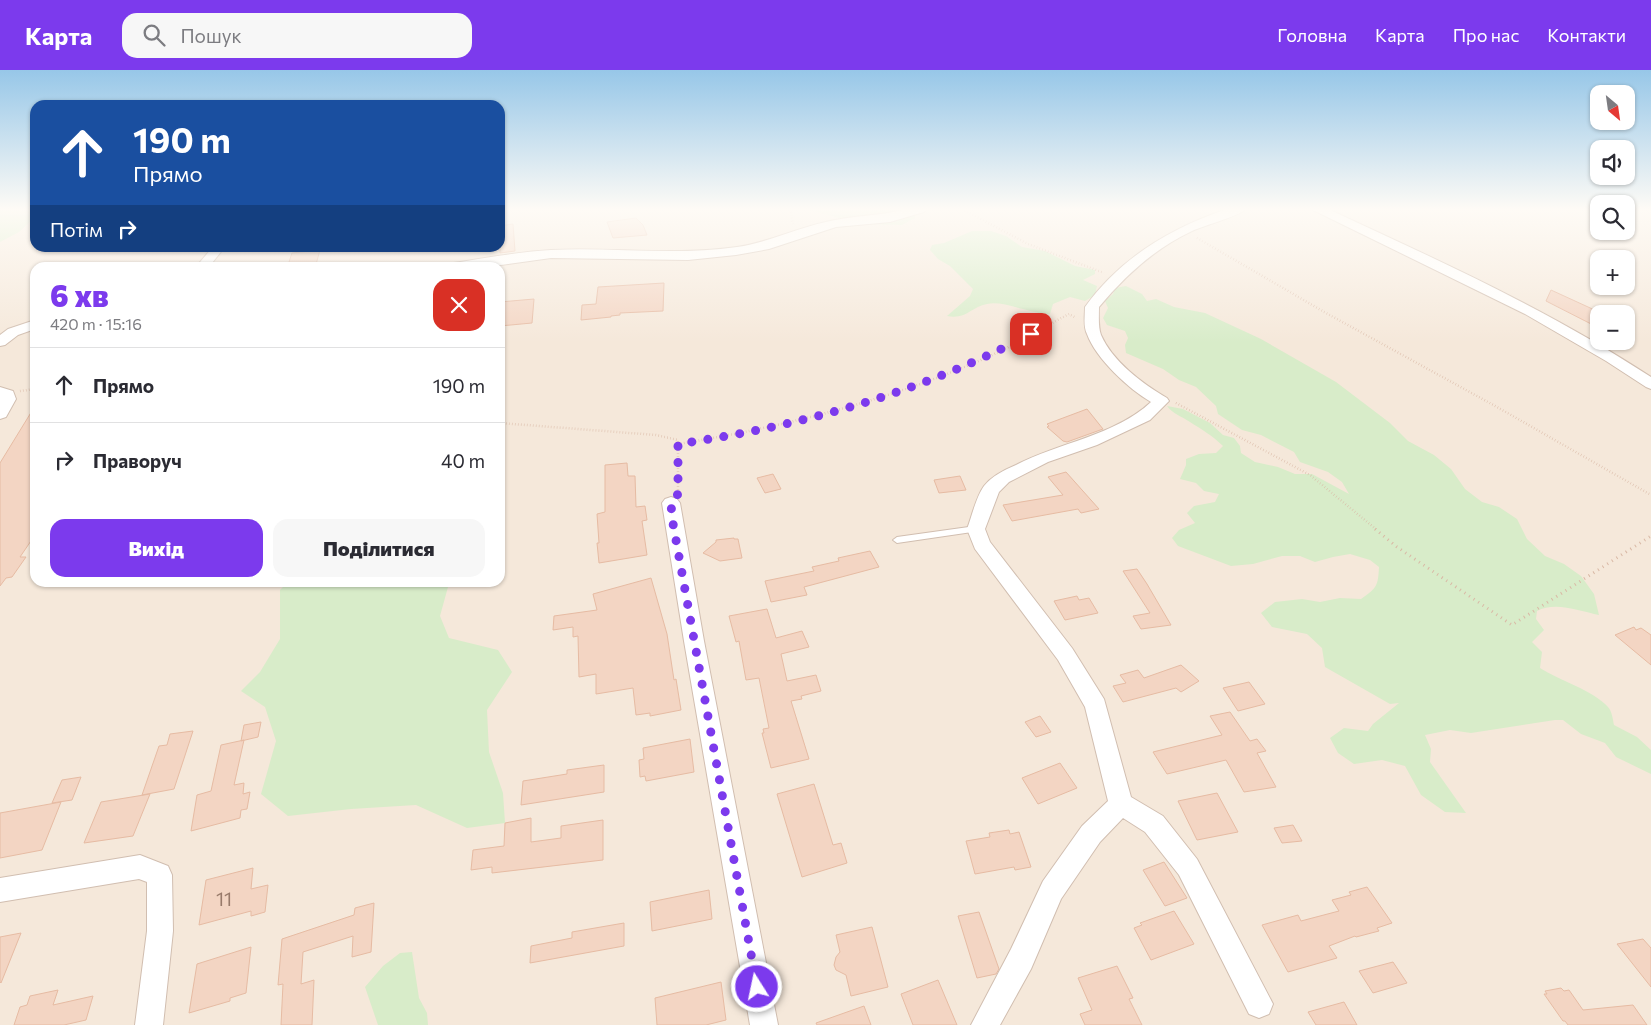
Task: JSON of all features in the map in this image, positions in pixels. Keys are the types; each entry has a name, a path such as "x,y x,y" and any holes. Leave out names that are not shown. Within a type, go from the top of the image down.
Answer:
{"street":[{"path":"491,262 551,254 688,256 717,254"},
{"path":"1147,254 1118,278 1092,307 1093,329 1094,334 1106,352 1136,383 1151,396 1161,401 1144,417 1091,441 1042,458 1003,478 991,489 976,529 982,544 1065,654 1096,704 1121,804 1154,824 1188,867 1258,1004"},
{"path":"1410,254 1551,321 1594,346 1651,384"},
{"path":"0,342 13,332 30,326"},
{"path":"0,392 7,394 8,399 0,414"},
{"path":"671,503 694,641 764,1025"},
{"path":"985,1025 1021,959 1052,890 1091,834 1121,804"},
{"path":"0,890 140,867 159,875 162,906 149,1025"}],"lane":[{"path":"897,540 976,529"}],"path":[{"path":"1053,254 1118,278"},
{"path":"1225,254 1326,314 1497,407 1651,495"},
{"path":"678,444 778,427 874,400 933,380 983,359 1069,314 1093,329"},
{"path":"1161,401 1178,403 1310,475 1397,547 1512,625 1651,536"},
{"path":"505,423 656,434 678,440 678,494 671,503"}],"shaded area":[{"path":"0,254 1590,254 1590,295 1635,295 1635,254 1651,254 1651,1025 0,1025"}],"green space":[{"path":"933,254 1050,254 1075,266 1095,270 1095,274 1083,280 1097,286 1095,295 1085,301 1070,297 1053,304 1050,314 994,303 981,306 964,315 947,316 970,296 973,289 950,266 938,259"},
{"path":"1126,286 1142,294 1147,301 1156,299 1174,307 1205,313 1261,339 1336,382 1390,423 1408,441 1434,455 1451,469 1465,489 1482,502 1499,507 1517,519 1527,539 1545,556 1564,564 1581,576 1594,594 1599,615 1560,607 1544,608 1537,611 1536,619 1544,630 1532,642 1542,652 1540,668 1602,701 1611,713 1614,725 1637,737 1651,750 1651,774 1616,757 1605,743 1581,734 1563,720 1471,733 1450,730 1425,735 1431,749 1430,762 1466,813 1445,812 1421,795 1405,766 1382,760 1354,764 1338,753 1330,738 1344,728 1368,731 1373,724 1399,703 1390,704 1325,667 1322,648 1307,634 1272,627 1261,613 1275,602 1302,599 1320,602 1340,598 1361,599 1376,586 1379,567 1370,560 1350,554 1315,562 1300,556 1282,556 1253,564 1231,566 1178,546 1172,538 1179,530 1195,523 1187,513 1194,506 1215,502 1219,494 1204,491 1196,483 1180,479 1186,465 1186,459 1199,454 1216,453 1223,446 1167,406 1183,409 1210,423 1223,435 1234,438 1240,446 1241,453 1255,462 1278,467 1295,474 1312,474 1349,494 1342,482 1328,472 1300,462 1294,452 1261,435 1242,430 1218,414 1216,406 1196,387 1179,380 1163,369 1126,353 1125,345 1128,338 1125,331 1107,325 1103,318 1108,308 1105,301 1113,294 1115,288"},
{"path":"283,587 448,587 440,616 449,638 498,650 512,672 487,710 489,752 503,793 505,823 467,828 416,805 351,809 288,816 261,794 276,741 265,707 241,691 260,672 280,639 280,590"},
{"path":"412,952 419,998 427,1013 428,1025 378,1025 365,987 383,966 400,953"}],"building":[{"path":"292,254 319,254 317,262 289,262"},
{"path":"664,283 663,311 620,313 620,315 611,317 581,320 582,305 596,304 598,287"},
{"path":"1551,290 1590,308 1590,323 1546,301"},
{"path":"534,299 532,323 505,326 505,302"},
{"path":"1087,409 1103,429 1067,442 1063,441 1047,427 1049,426 1047,424"},
{"path":"30,414 30,542 20,557 26,557 12,577 6,578 0,586 0,463"},
{"path":"627,463 628,476 635,476 636,507 645,506 647,520 642,521 647,555 599,563 597,514 605,512 605,465"},
{"path":"1066,472 1099,509 1081,513 1078,509 1012,521 1003,505 1063,495 1048,477"},
{"path":"773,474 781,489 765,493 757,478"},
{"path":"960,476 966,490 939,493 934,480"},
{"path":"738,539 742,558 720,561 703,553 716,540"},
{"path":"870,551 879,567 804,587 807,595 771,602 765,581 814,571 812,567 839,561 838,558"},
{"path":"1137,569 1171,625 1141,629 1133,616 1150,613 1123,571"},
{"path":"651,578 667,634 681,710 650,716 650,713 636,715 633,688 596,694 596,674 579,677 578,636 573,637 573,627 553,630 554,616 597,610 593,594"},
{"path":"1077,596 1079,600 1089,598 1098,613 1065,620 1054,601"},
{"path":"767,609 776,638 802,631 809,647 781,654 787,681 816,675 821,691 801,696 802,699 791,701 809,759 771,768 762,733 764,733 763,729 769,728 759,678 746,680 739,641 736,642 729,616"},
{"path":"1634,627 1636,630 1641,628 1651,635 1651,665 1615,635"},
{"path":"1181,665 1199,681 1181,692 1176,688 1123,702 1113,686 1126,683 1120,675 1138,670 1144,678"},
{"path":"1249,682 1265,704 1238,711 1223,688"},
{"path":"1230,712 1250,741 1257,739 1266,751 1257,753 1276,787 1244,792 1226,760 1167,774 1153,752 1222,735 1210,716"},
{"path":"1040,716 1051,732 1036,737 1025,722"},
{"path":"261,722 258,737 241,741 244,725"},
{"path":"193,731 174,789 142,795 159,746 167,745 170,734"},
{"path":"690,739 694,772 646,781 645,776 640,777 639,760 644,759 643,748"},
{"path":"244,740 234,785 244,783 243,794 250,792 247,809 241,810 240,818 191,831 197,795 211,791 221,745"},
{"path":"1060,763 1077,788 1038,804 1022,778"},
{"path":"604,765 604,792 521,805 523,781 567,774 567,770"},
{"path":"81,777 72,800 52,803 62,780"},
{"path":"814,784 833,845 841,843 847,863 802,877 777,794"},
{"path":"1217,793 1238,832 1197,840 1178,801"},
{"path":"150,794 133,836 84,843 101,802"},
{"path":"61,802 42,850 0,858 0,813"},
{"path":"531,818 531,842 561,838 561,826 603,820 603,860 492,873 492,867 471,870 473,850 504,846 505,823"},
{"path":"1293,825 1302,841 1282,843 1274,828"},
{"path":"1009,830 1010,834 1019,832 1031,867 1015,870 1014,867 975,874 966,841 990,837 989,833"},
{"path":"1164,862 1187,898 1165,906 1143,870"},
{"path":"253,868 251,889 268,885 265,912 251,916 251,911 199,925 206,880"},
{"path":"1367,887 1392,923 1377,928 1379,931 1355,936 1329,946 1337,958 1288,972 1262,925 1298,915 1301,921 1339,911 1332,900 1351,895 1349,892"},
{"path":"709,890 712,919 652,931 650,902"},
{"path":"374,903 371,952 352,957 353,936 303,952 301,984 314,980 312,1025 281,1025 283,984 278,985 282,939 354,915 355,908"},
{"path":"1174,911 1194,944 1151,960 1134,928 1142,925 1140,923"},
{"path":"979,912 999,969 996,974 977,978 958,916"},
{"path":"624,923 624,946 530,963 531,946 572,938 572,932"},
{"path":"872,927 888,987 851,996 846,975 836,970 834,965 836,957 840,952 836,935"},
{"path":"21,933 1,983 0,937"},
{"path":"1643,939 1651,948 1651,987 1617,944"},
{"path":"251,947 246,993 230,998 230,1001 189,1013 197,964"},
{"path":"1393,962 1407,983 1373,993 1359,971"},
{"path":"1117,966 1133,998 1129,999 1142,1025 1085,1025 1080,1014 1092,1010 1078,978"},
{"path":"938,980 957,1025 913,1025 901,994"},
{"path":"721,982 726,1020 706,1025 657,1025 655,998"},
{"path":"1561,988 1564,991 1569,990 1583,1010 1633,1005 1647,1025 1568,1025 1563,1021 1544,994 1547,994 1545,991"},
{"path":"58,990 53,1005 93,996 86,1020 64,1025 14,1025 20,1007 27,1005 30,996"},
{"path":"1344,1002 1357,1025 1316,1025 1308,1012"},
{"path":"864,1006 871,1025 817,1025 816,1023"}],"route":[{"path":"757,987 672,518 671,503 678,494 678,444 778,427 874,400 967,366 1031,334"}]}
